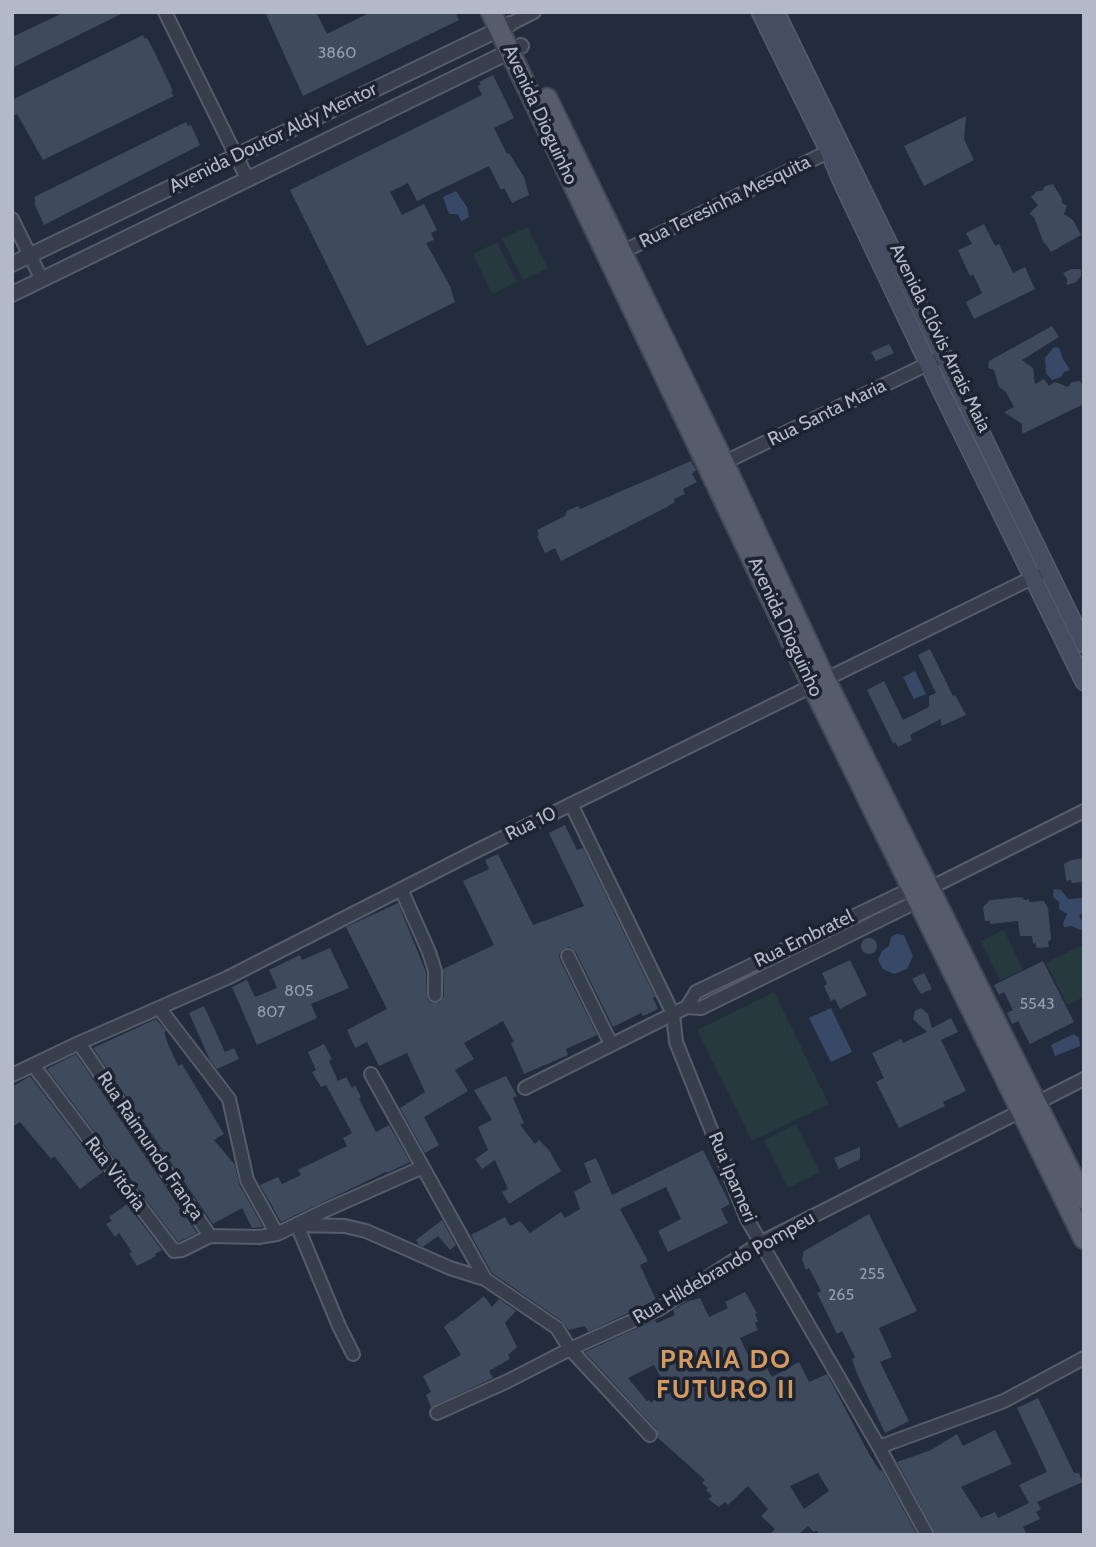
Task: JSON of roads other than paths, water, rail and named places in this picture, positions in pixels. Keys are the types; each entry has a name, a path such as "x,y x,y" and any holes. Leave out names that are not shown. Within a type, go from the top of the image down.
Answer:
{"main road":[{"name":"Avenida Clóvis Arrais Maia","path":"760,12 835,149"},
{"name":"Avenida Clóvis Arrais Maia","path":"776,12 835,149 843,185 936,360 1041,574 1084,682"},
{"name":"Avenida Dioguinho","path":"501,19 920,892 1028,1108 1084,1239"},
{"name":"Avenida Clóvis Arrais Maia","path":"1041,574 1084,644"},
{"name":"Avenida Dioguinho","path":"1028,1108 1084,1199"}],"street":[{"path":"165,12 248,180"},
{"name":"Avenida Doutor Aldy Mentor","path":"12,264 236,155 501,19 534,12"},
{"name":"Avenida Doutor Aldy Mentor","path":"12,294 516,49"},
{"name":"Rua Teresinha Mesquita","path":"616,256 835,149"},
{"path":"12,219 42,280"},
{"name":"Rua Santa Maria","path":"717,466 936,360"},
{"name":"Rua 10","path":"12,1076 79,1042 227,978 571,804 1041,574"},
{"name":"Rua Ipameri","path":"571,804 673,1014 676,1042 747,1219 927,1535"},
{"name":"Rua Embratel","path":"525,1088 687,1007 701,1008 920,892 1084,811"},
{"path":"401,889 429,952 435,971 435,995"},
{"path":"568,956 611,1044"},
{"path":"160,1009 229,1099 247,1180 277,1234"},
{"name":"Rua Raimundo França","path":"79,1042 210,1236 259,1237 277,1234 423,1167"},
{"name":"Rua Vitória","path":"33,1065 172,1250 183,1250 210,1236"},
{"path":"371,1074 485,1279"},
{"name":"Rua Hildebrando Pompeu","path":"438,1413 659,1309 762,1242 1084,1079"},
{"path":"353,1354 297,1225 345,1226 366,1231 450,1268 485,1279 547,1319 562,1333 570,1349 650,1435"},
{"path":"879,1447 1004,1401 1084,1358"}],"water":[{"path":"456,191 467,207 469,217 461,221 458,214 449,214 443,197"},
{"path":"1054,347 1059,348 1070,370 1052,380 1046,373 1045,358"},
{"path":"915,671 926,694 914,699 903,677"},
{"path":"1054,889 1061,890 1068,899 1084,898 1084,912 1079,916 1084,923 1084,929 1064,927 1067,914 1059,909 1059,902 1053,897"},
{"path":"896,934 904,935 913,956 907,969 894,974 883,969 878,960 882,951 889,946 891,937"},
{"path":"831,1008 852,1052 831,1062 809,1018"},
{"path":"1074,1034 1079,1038 1080,1046 1055,1056 1051,1045"}],"district":[{"name":"PRAIA DO FUTURO II","path":"726,1375"}]}
